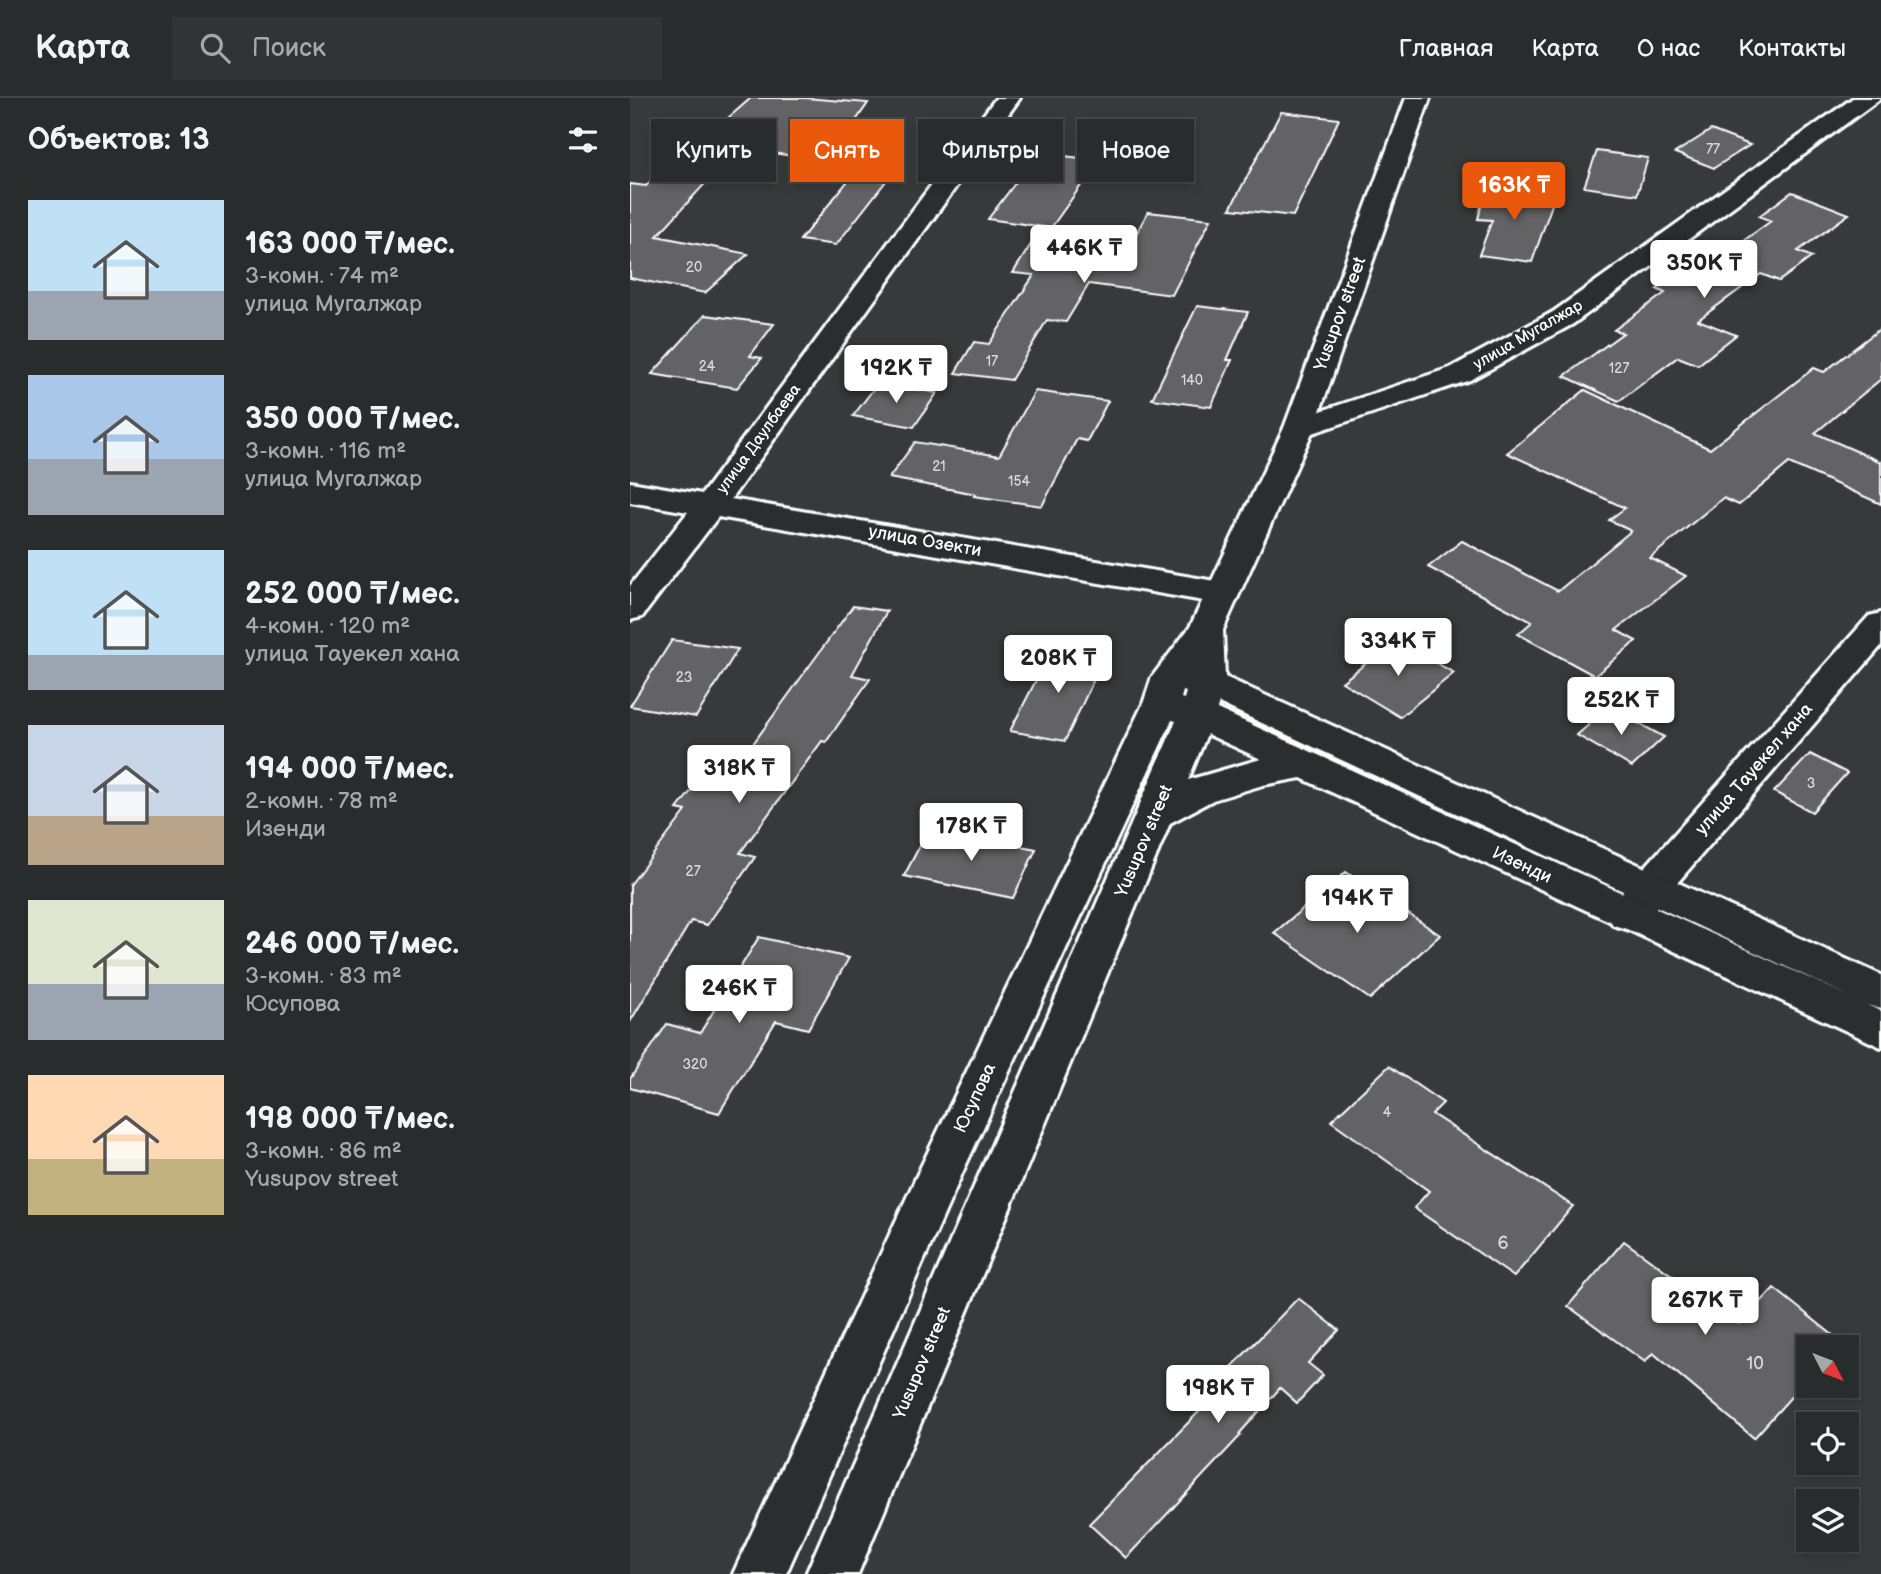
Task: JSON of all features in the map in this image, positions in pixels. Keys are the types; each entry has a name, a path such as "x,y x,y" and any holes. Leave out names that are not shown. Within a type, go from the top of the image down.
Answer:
{"street":[{"name":"улица Даулбаева","path":"630,608 711,504 1008,98"},
{"name":"Yusupov street","path":"832,1574 1155,814 1184,695 1213,611 1299,428 1418,98"},
{"name":"улица Мугалжар","path":"1299,428 1460,373 1563,318 1869,98"},
{"name":"улица Озекти","path":"630,492 711,504 1213,611"},
{"name":"улица Тауекел хана","path":"1638,901 1881,625"},
{"name":"Изенди","path":"1184,695 1303,765 1638,901 1881,993"},
{"name":"Изенди","path":"1184,695 1638,901 1881,1030"},
{"name":"Юсупова","path":"759,1574 942,1169 1184,695"},
{"path":"1155,814 1200,790 1263,772 1303,765"}],"building":[{"path":"751,98 805,98 868,103 857,119 790,119 790,155 776,154 776,119 727,119"},
{"path":"1281,112 1339,119 1293,216 1230,209"},
{"path":"1711,130 1750,145 1714,168 1675,153"},
{"path":"1597,151 1648,158 1637,195 1584,187"},
{"path":"1063,156 1077,158 1077,182 1083,182 1051,228 988,219 1016,182 1063,182"},
{"path":"651,181 706,182 657,236 748,254 705,293 630,278 630,184 646,186"},
{"path":"847,182 885,182 836,245 800,240"},
{"path":"1486,187 1556,193 1532,262 1479,255 1492,220 1478,219"},
{"path":"1792,192 1849,214 1798,251 1812,257 1779,281 1761,274 1698,320 1736,335 1698,365 1678,357 1619,401 1564,376 1623,333 1614,330 1665,293 1657,289 1693,264 1704,269 1771,221 1759,216"},
{"path":"1148,212 1211,219 1172,295 1089,284 1066,322 1047,320 1011,380 955,373 974,342 989,344 1034,275 1013,273 1033,241 1126,252"},
{"path":"1197,306 1248,312 1227,360 1232,360 1211,407 1152,399"},
{"path":"705,315 774,324 750,356 762,358 737,388 652,374"},
{"path":"1881,328 1881,379 1815,433 1881,462 1881,504 1789,463 1739,505 1723,498 1650,558 1686,576 1616,630 1636,641 1595,676 1518,634 1532,622 1428,567 1462,541 1558,591 1631,531 1609,520 1625,508 1507,453 1585,390 1710,449 1814,368 1824,372"},
{"path":"878,383 937,393 914,427 853,416"},
{"path":"1035,391 1108,401 1087,441 1077,439 1042,506 974,496 976,494 889,478 915,442 999,456"},
{"path":"853,606 887,611 852,675 870,679 826,742 822,741 740,853 755,857 707,925 691,921 630,1022 630,885 686,811 677,809 726,746 747,752"},
{"path":"672,640 738,649 696,717 630,706"},
{"path":"1396,640 1454,673 1400,717 1342,682"},
{"path":"1052,649 1104,658 1065,741 1010,731"},
{"path":"1609,707 1664,737 1632,767 1577,735"},
{"path":"1810,754 1847,773 1812,812 1774,792"},
{"path":"929,828 1036,849 1013,898 904,876"},
{"path":"1346,872 1440,935 1370,999 1274,933"},
{"path":"759,937 849,958 808,1029 776,1021 719,1113 630,1088 630,1079 667,1024 700,1033"},
{"path":"1389,1066 1443,1103 1432,1114 1573,1206 1514,1277 1414,1208 1429,1191 1331,1121"},
{"path":"1624,1241 1740,1324 1774,1288 1833,1335 1796,1335 1796,1391 1754,1438 1653,1353 1645,1362 1568,1306"},
{"path":"1298,1298 1339,1330 1308,1363 1323,1375 1297,1403 1280,1388 1239,1434 1241,1435 1126,1558 1089,1524 1230,1380 1224,1375"}]}
